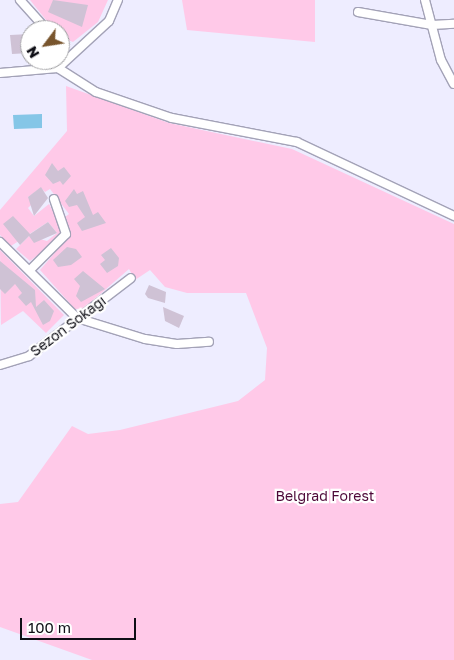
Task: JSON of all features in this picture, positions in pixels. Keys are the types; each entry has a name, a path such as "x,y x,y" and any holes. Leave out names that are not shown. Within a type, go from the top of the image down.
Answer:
{"street":[{"path":"20,0 38,20"},
{"path":"70,53 109,21 118,0"},
{"path":"425,0 432,25 454,84"},
{"path":"358,12 432,25 454,24"},
{"path":"0,73 20,70"},
{"path":"65,70 96,92 172,118 297,142 454,216"},
{"path":"31,269 66,234 54,199"},
{"path":"0,242 31,269 77,318 144,339 177,344 209,342"},
{"name":"Sezon Sokağı","path":"0,366 29,356 131,278"}],"green space":[{"path":"30,0 108,0 98,22 73,42 70,41 70,20 46,20"},
{"path":"182,0 315,0 315,42 187,30"},
{"name":"Belgrad Forest","path":"66,86 169,123 292,149 454,224 454,660 92,660 0,627 0,504 18,502 72,426 88,434 120,430 238,401 265,380 267,348 246,293 187,293 165,287 150,270 135,280 129,269 83,309 75,309 40,270 71,234 65,217 69,214 50,189 45,192 41,188 28,197 32,204 28,208 34,216 49,204 60,224 61,237 30,261 16,249 29,236 47,241 57,233 48,222 11,246 0,235 0,210 67,131"},
{"path":"0,250 64,315 46,333 23,311 1,325"}],"water":[{"path":"42,114 42,128 14,129 13,115"}],"building":[{"path":"53,0 88,5 82,27 70,20 48,12"},
{"path":"20,34 20,54 12,54 10,35"},
{"path":"52,163 58,171 64,167 71,176 63,185 60,181 53,184 45,175"},
{"path":"41,187 48,198 34,216 28,197"},
{"path":"74,189 77,194 83,191 93,215 98,212 106,223 82,231 77,223 85,217 77,205 69,207 65,201"},
{"path":"13,216 30,234 48,222 57,233 34,243 29,236 20,245 3,224"},
{"path":"67,247 76,249 82,257 71,265 58,267 53,260"},
{"path":"111,248 119,258 118,266 107,273 100,264 105,260 101,255"},
{"path":"0,261 35,290 36,307 44,300 54,311 50,321 43,325 31,302 26,306 18,297 22,293 15,284 5,294 0,289"},
{"path":"83,271 105,289 81,302 76,296 80,286 74,279"},
{"path":"149,285 166,292 165,303 148,298 145,294"},
{"path":"163,307 184,316 179,328 165,321"}]}
